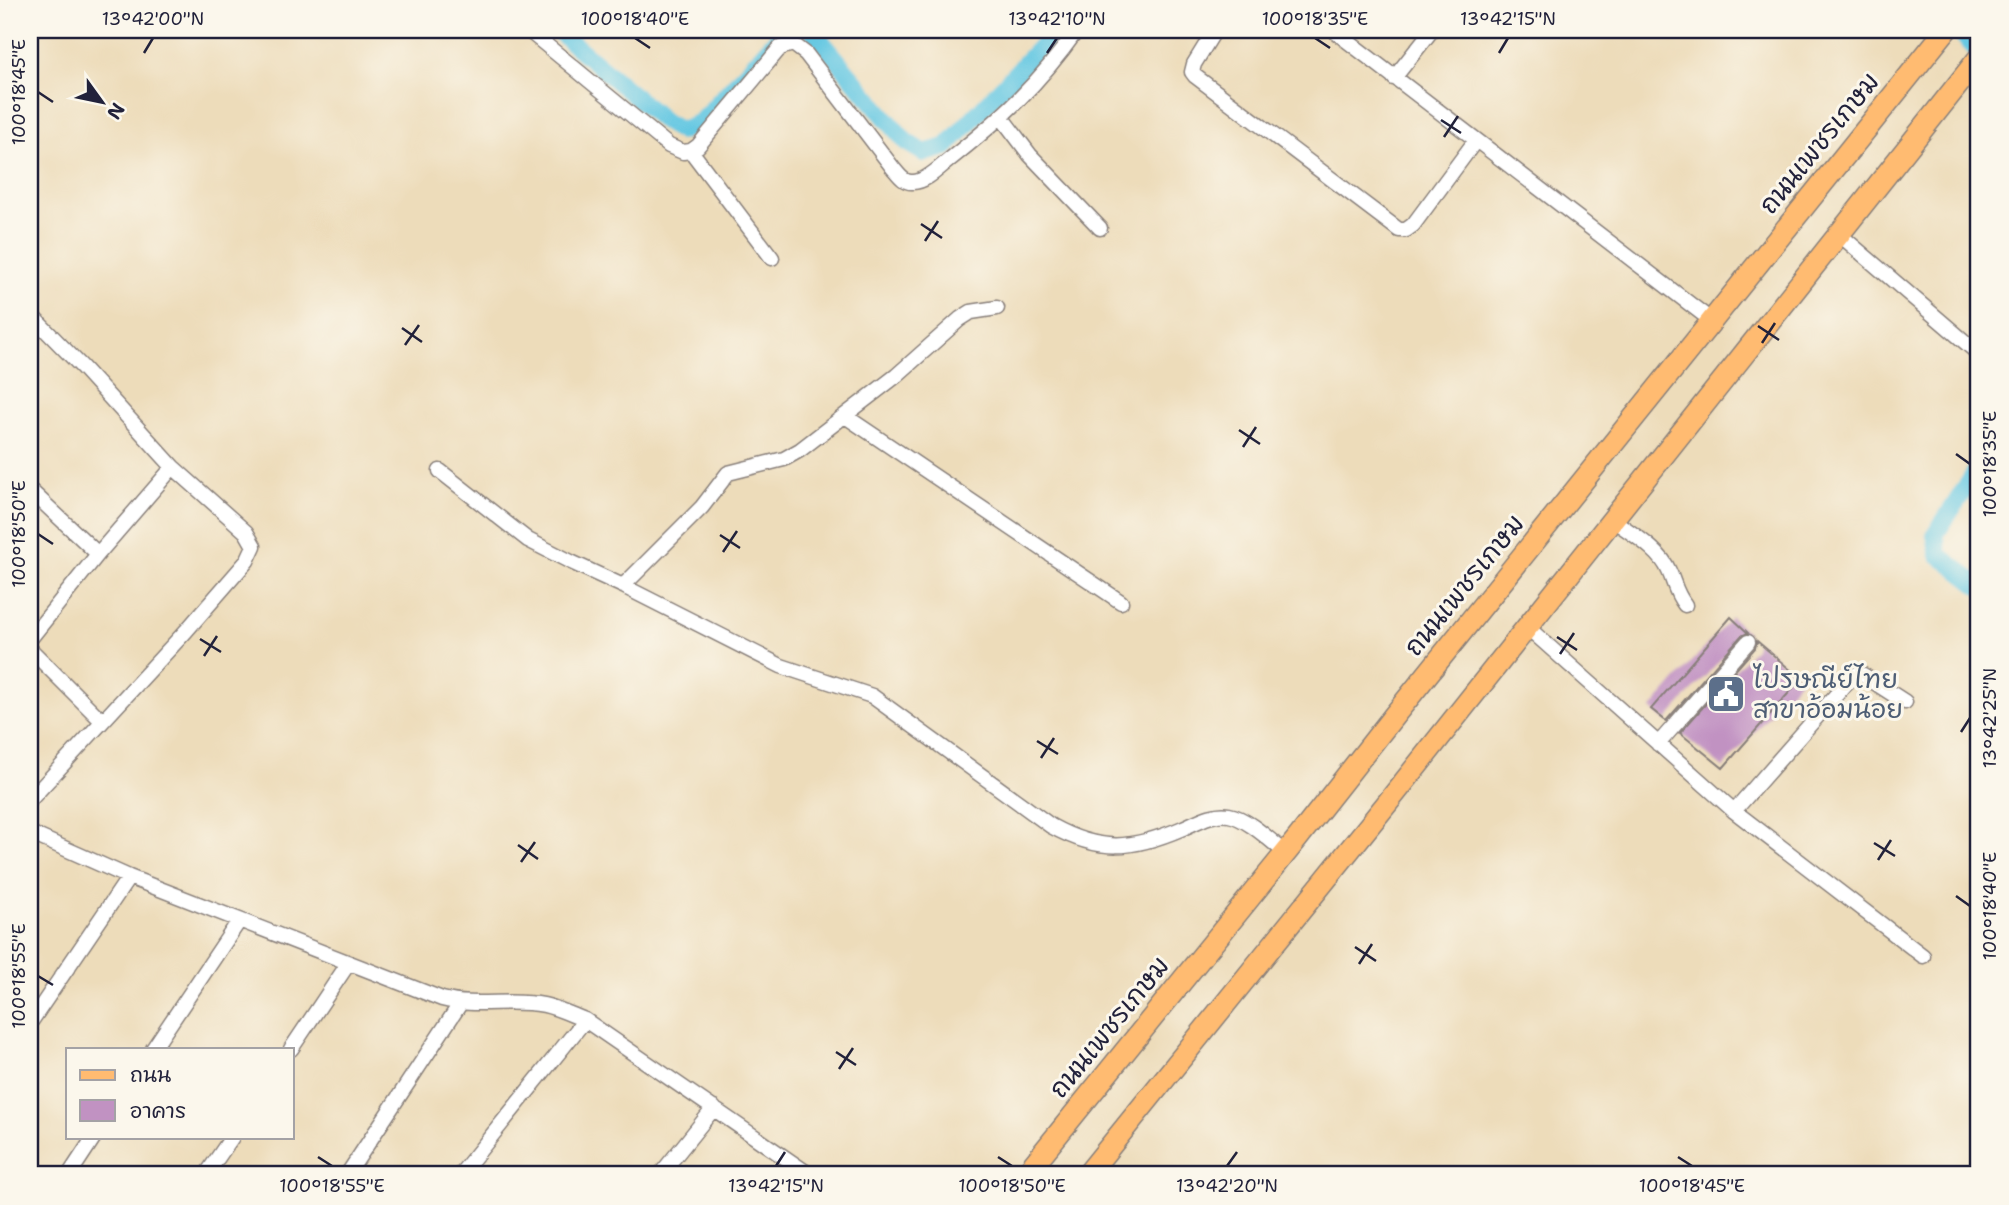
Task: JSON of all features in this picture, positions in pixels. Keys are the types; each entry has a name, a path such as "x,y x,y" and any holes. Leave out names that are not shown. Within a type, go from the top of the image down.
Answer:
{"main road":[{"name":"ถนนเพชรเกษม","path":"1025,1175 1945,31"},
{"path":"1087,1175 1331,874 1978,59"}],"street":[{"path":"528,30 669,146 676,150 691,151 772,56 780,48 793,44 806,54 903,180 911,183 934,172 1002,118 1045,74 1077,30"},
{"path":"1215,30 1194,64 1192,72 1195,76 1399,230 1413,226 1476,140"},
{"path":"1333,30 1713,321"},
{"path":"1394,78 1432,30"},
{"path":"1002,118 1030,155 1100,229"},
{"path":"691,151 772,258"},
{"path":"1839,234 1979,354"},
{"path":"623,586 702,507 728,473 784,458 820,436 896,376 960,319 971,312 997,308"},
{"path":"30,314 173,467 246,532 254,546 247,561 30,800"},
{"path":"845,416 1121,602"},
{"path":"30,639 173,467"},
{"path":"440,471 528,540 781,666 872,696 1051,826 1075,839 1093,844 1121,846 1161,837 1210,816 1228,814 1242,820 1286,853"},
{"path":"30,489 98,554"},
{"path":"1612,519 1660,557 1685,605"},
{"path":"1527,626 1734,811 1923,956"},
{"path":"1658,744 1748,642"},
{"path":"30,649 102,721"},
{"path":"1734,811 1852,677 1863,675 1905,702"},
{"path":"30,833 129,877 239,921 460,1004 547,1005 585,1020 810,1175"},
{"path":"30,1023 129,877"},
{"path":"154,1048 239,921"},
{"path":"292,1048 348,964"},
{"path":"347,1175 460,1004"},
{"path":"460,1175 585,1020"},
{"path":"660,1175 714,1108"},
{"path":"69,1175 93,1138"},
{"path":"206,1175 231,1138"}],"building":[{"path":"1731,617 1748,633 1741,636 1666,721 1651,709"},
{"path":"1757,641 1801,679 1723,768 1680,733 1755,648"}],"waterway":[{"path":"557,30 665,122 681,131 700,122 785,30"},
{"path":"812,30 906,142 924,153 946,147 1056,30"},
{"path":"1958,30 1979,52"},
{"path":"1979,467 1935,535 1939,555 1979,586"}],"place":[{"name":"ไปรษณีย์ไทย สาขาอ้อมน้อย","path":"1726,694"}]}
